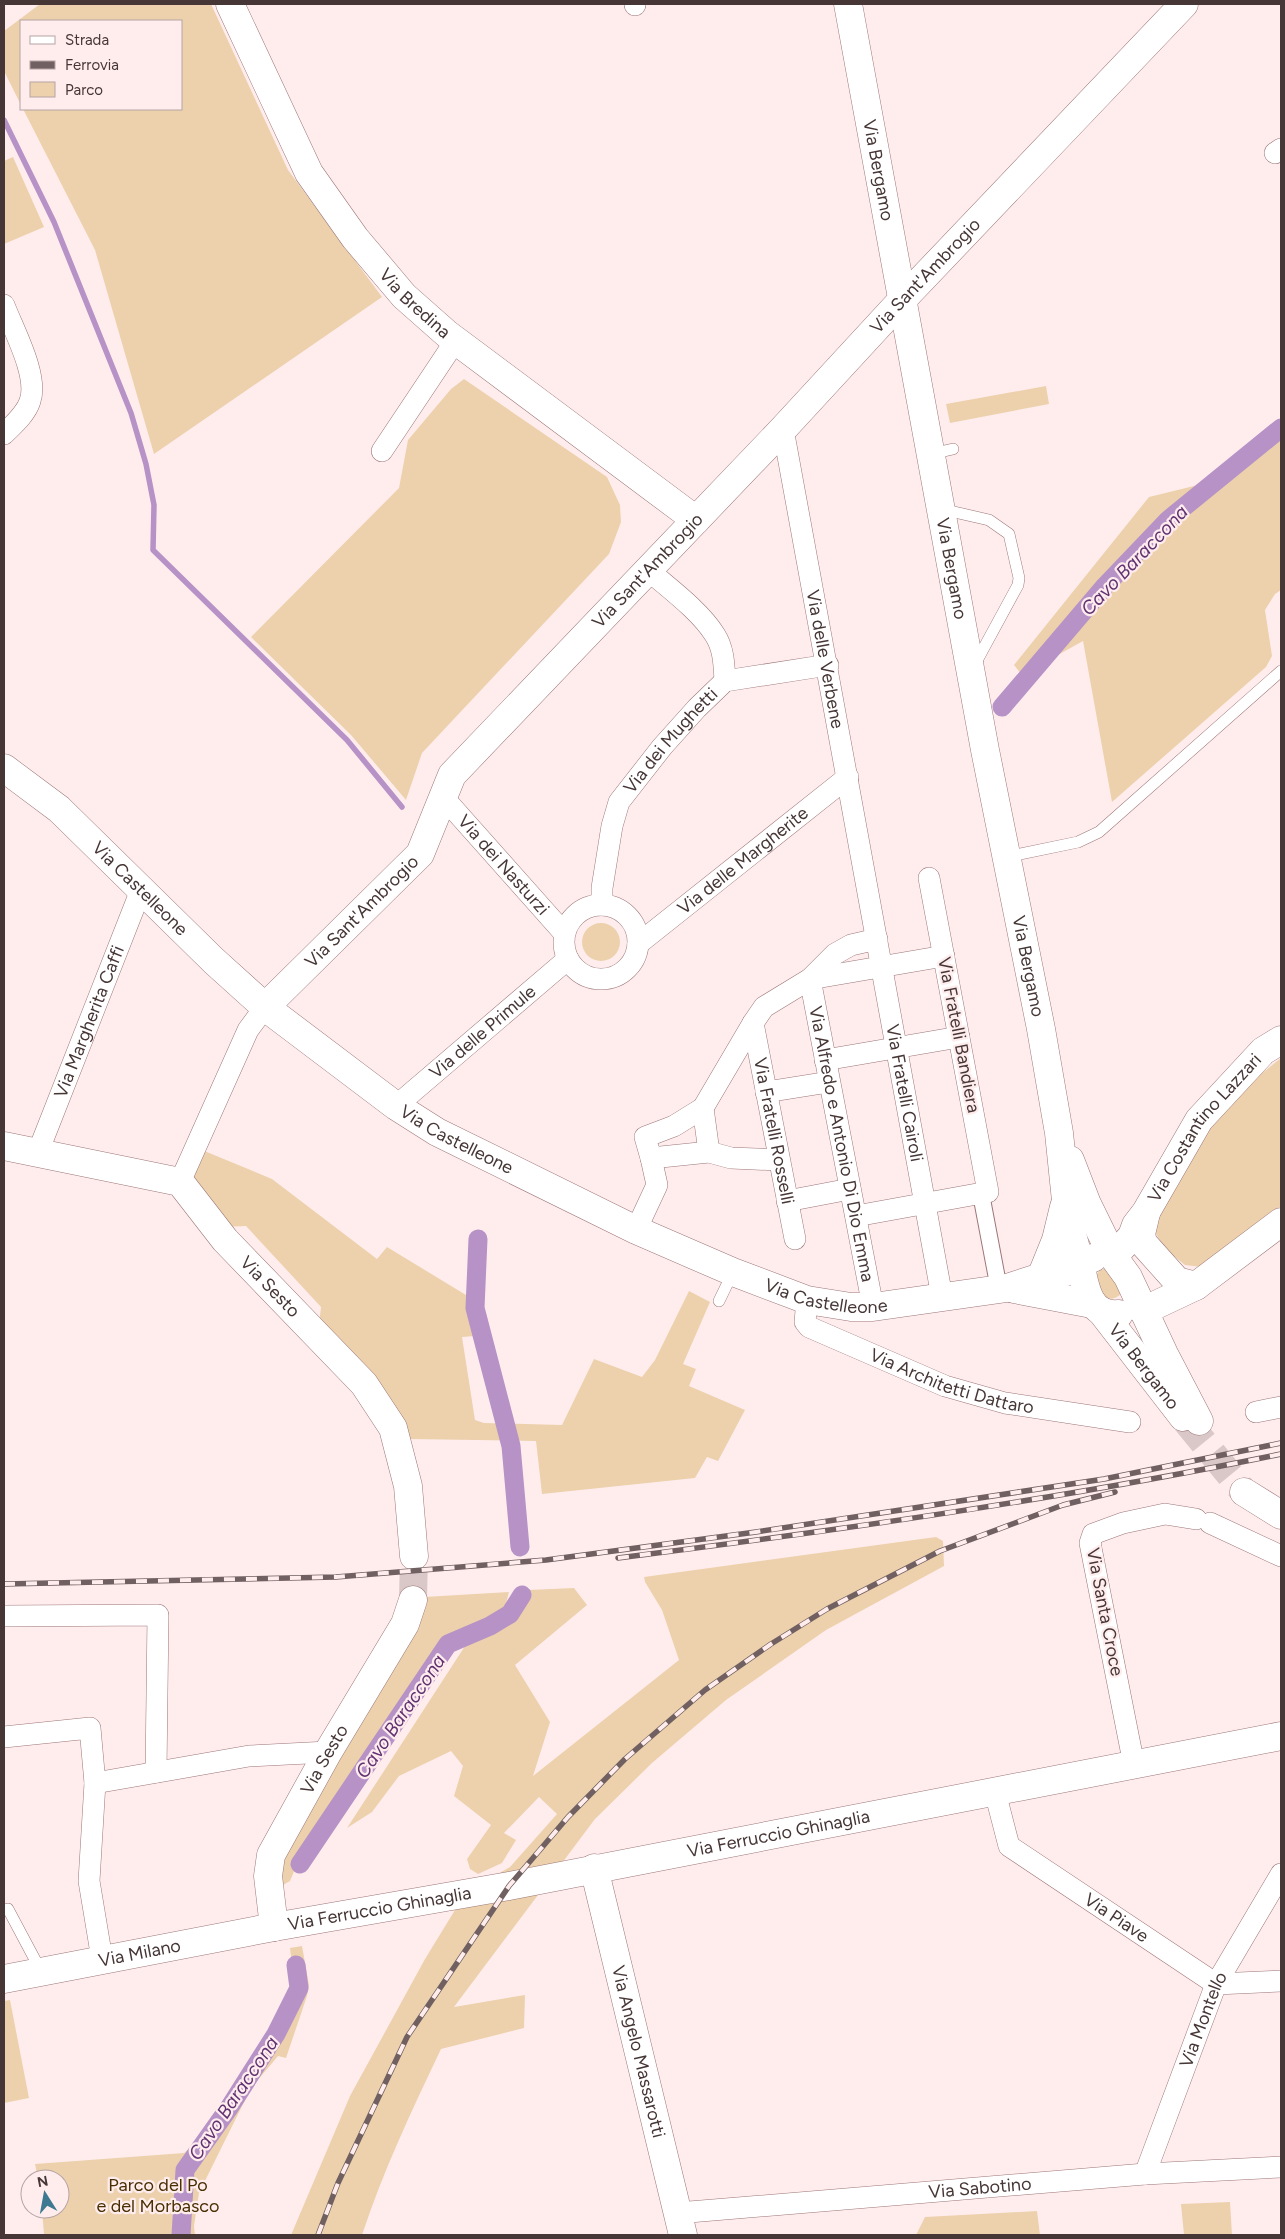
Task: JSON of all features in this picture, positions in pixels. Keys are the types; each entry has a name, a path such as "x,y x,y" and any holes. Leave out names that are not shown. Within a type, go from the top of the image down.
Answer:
{"main road":[{"name":"Via Bredina","path":"230,4 310,173 355,238 404,296 456,340 696,520"},
{"name":"Via Bergamo","path":"848,4 902,300 942,452 941,509 1059,1133 1065,1204 1074,1248 1082,1267"},
{"name":"Via Sant'Ambrogio","path":"265,1007 420,854 452,775 783,429 902,300 1184,4"},
{"name":"Via Castelleone","path":"4,768 58,809 265,1007 396,1106 437,1132 636,1230 733,1272 807,1300 851,1307 874,1307 1003,1288 1082,1267"},
{"name":"Via Costantino Lazzari","path":"1113,1256 1132,1236 1199,1120 1263,1051 1281,1040"},
{"name":"Via Bergamo","path":"1059,1133 1087,1204 1113,1256"},
{"path":"4,1146 180,1182"},
{"name":"Via Sesto","path":"180,1182 225,1240 364,1384 393,1428 408,1486 414,1556"},
{"name":"Via Bergamo","path":"1041,1277 1056,1240 1065,1204"},
{"path":"1096,1222 1118,1226 1141,1218 1143,1243 1177,1281 1196,1286"},
{"path":"1138,1300 1124,1270 1113,1256 1096,1256 1086,1261 1082,1267 1085,1287 1099,1309 1116,1314 1138,1300 1196,1286 1281,1222"},
{"name":"Via Castelleone","path":"1003,1288 1099,1309"},
{"name":"Via Bergamo","path":"1099,1309 1192,1421 1138,1300"},
{"path":"1244,1492 1281,1514"},
{"name":"Via Sesto","path":"274,1927 268,1876 271,1855 328,1752 406,1624 413,1600"},
{"name":"Via Ferruccio Ghinaglia","path":"274,1927 509,1886 1281,1736"},
{"name":"Via Angelo Massarotti","path":"594,1868 680,2224"},
{"name":"Via Milano","path":"4,1979 274,1927"}],"street":[{"path":"4,305 32,377 30,400 18,420 4,434"},
{"path":"382,451 456,340"},
{"name":"Via delle Verbene","path":"783,429 868,890"},
{"path":"648,570 688,605 715,636 723,655 725,680"},
{"name":"Via dei Mughetti","path":"602,905 602,888 612,826 619,802 662,747 697,708 725,680 828,665"},
{"name":"Via delle Margherite","path":"638,944 848,777"},
{"name":"Via dei Nasturzi","path":"443,797 564,933"},
{"name":"Via Fratelli Bandiera","path":"930,878 959,1037 984,1193"},
{"name":"Via Margherita Caffi","path":"38,1152 141,890"},
{"name":"Via Fratelli Cairoli","path":"868,890 942,1297"},
{"path":"602,905 618,909 631,920 637,932 638,944 637,952 630,967 616,977 603,980 583,976 570,965 564,949 564,933 572,918 586,908 602,905"},
{"path":"636,1230 657,1185 645,1137 674,1126 703,1108 753,1022 764,1007 810,979 835,954 852,945 877,939"},
{"path":"810,979 944,956"},
{"name":"Via delle Primule","path":"396,1106 568,959"},
{"name":"Via Alfredo e Antonio Di Dio Emma","path":"810,979 874,1307"},
{"name":"Via Sant'Ambrogio","path":"180,1182 248,1030 265,1007"},
{"name":"Via Fratelli Rosselli","path":"753,1022 795,1239"},
{"path":"825,1060 959,1037"},
{"path":"766,1092 829,1082"},
{"path":"703,1108 709,1152"},
{"path":"651,1158 709,1152 731,1158 779,1160"},
{"path":"787,1201 850,1189"},
{"path":"856,1216 984,1193 1003,1288"},
{"name":"Via Architetti Dattaro","path":"807,1300 805,1322 809,1327 944,1386 1005,1403 1130,1422"},
{"path":"1256,1412 1281,1407"},
{"name":"Via Santa Croce","path":"1134,1765 1090,1543 1093,1534 1123,1523 1165,1514 1203,1521 1281,1556"},
{"path":"4,1616 158,1615 156,1772"},
{"path":"4,1737 90,1728 95,1783 89,1881 102,1959"},
{"path":"95,1783 249,1756 328,1752"},
{"name":"Via Piave","path":"995,1792 1009,1846 1216,1984"},
{"name":"Via Montello","path":"1145,2174 1216,1984 1281,1874"},
{"path":"1216,1984 1281,1981"},
{"name":"Via Sabotino","path":"680,2224 1145,2174 1281,2167"}],"lane":[{"path":"941,509 989,520 1010,534 1019,578 1018,585 971,673"},
{"path":"1006,857 1078,842 1099,832 1281,671"},
{"path":"719,1301 733,1272"},
{"path":"4,1910 8,1910 41,1971"}],"green space":[{"path":"40,4 211,4 288,170 382,297 154,454 95,250 24,110 182,110 182,20 20,20 20,103 4,71 4,31"},
{"path":"13,157 44,227 4,244 4,161"},
{"path":"464,379 607,477 620,505 621,522 609,554 422,753 406,800 351,735 251,637 399,488 408,440 451,389"},
{"path":"1046,386 1049,404 950,423 946,404"},
{"path":"1281,423 1281,590 1275,594 1265,610 1272,656 1266,667 1112,802 1083,641 1022,675 1014,665 1149,497 1202,484"},
{"path":"601,923 615,928 620,942 615,956 601,961 587,956 582,942 587,928"},
{"path":"1281,1058 1281,1206 1202,1267 1185,1265 1165,1249 1153,1229 1166,1184 1214,1112"},
{"path":"202,1150 272,1179 377,1259 387,1247 466,1295 467,1313 475,1336 462,1337 475,1420 484,1423 562,1425 594,1359 642,1377 655,1360 689,1291 710,1302 683,1364 696,1369 689,1386 745,1410 718,1461 707,1457 695,1478 542,1494 536,1441 407,1439 319,1325 321,1307 246,1226 224,1227 193,1178"},
{"path":"1108,1268 1122,1293 1112,1299 1101,1296 1096,1275 1100,1270"},
{"path":"936,1537 943,1541 944,1566 826,1630 726,1700 652,1763 595,1819 454,2007 525,1995 524,2028 441,2049 389,2164 362,2235 291,2235 350,2096 425,1959 466,1892 510,1867 557,1814 539,1797 504,1833 516,1840 502,1863 478,1874 470,1869 467,1859 491,1825 454,1796 463,1766 451,1751 399,1776 372,1812 347,1828 465,1646 514,1621 528,1590 574,1588 587,1605 515,1665 550,1722 533,1776 679,1660 662,1610 645,1582 644,1577"},
{"path":"509,1592 504,1611 466,1627 438,1643 303,1850 290,1881 274,1890 278,1854 424,1597"},
{"name":"Parco del Po e del Morbasco","path":"302,1946 309,1985 307,1996 286,2058 278,2056 251,2088 199,2193 194,2226 195,2235 44,2235 43,2219 70,2219 70,2169 36,2169 35,2164 184,2153 204,2136 295,1991 290,1948"},
{"path":"10,2000 29,2098 4,2103 4,2001"},
{"path":"1230,2202 1232,2235 1184,2235 1181,2204"},
{"path":"1037,2211 1040,2235 916,2235 925,2217"}],"waterway":[{"path":"4,120 54,222 131,413 146,464 154,505 153,550 347,740 402,807"},
{"name":"Cavo Baraccona","path":"1002,707 1105,586 1168,520 1281,428"},
{"name":"Cavo Baraccona","path":"478,1239 475,1308 511,1446 520,1547"},
{"name":"Cavo Baraccona","path":"300,1864 448,1644 490,1626 510,1614 522,1595"},
{"name":"Cavo Baraccona","path":"181,2235 185,2170 229,2108 276,2034 299,1988 296,1965"}],"tunnel":[{"path":"1186,1421 1244,1492"},
{"path":"413,1600 414,1556"}],"railway":[{"path":"4,1584 336,1577 546,1560 756,1532 1104,1479 1281,1443"},
{"path":"618,1558 784,1536 1034,1499 1281,1454"},
{"path":"318,2235 338,2183 407,2037 509,1886 568,1817 625,1759 705,1690 771,1644 827,1609 940,1551 1063,1505 1115,1492"}]}
